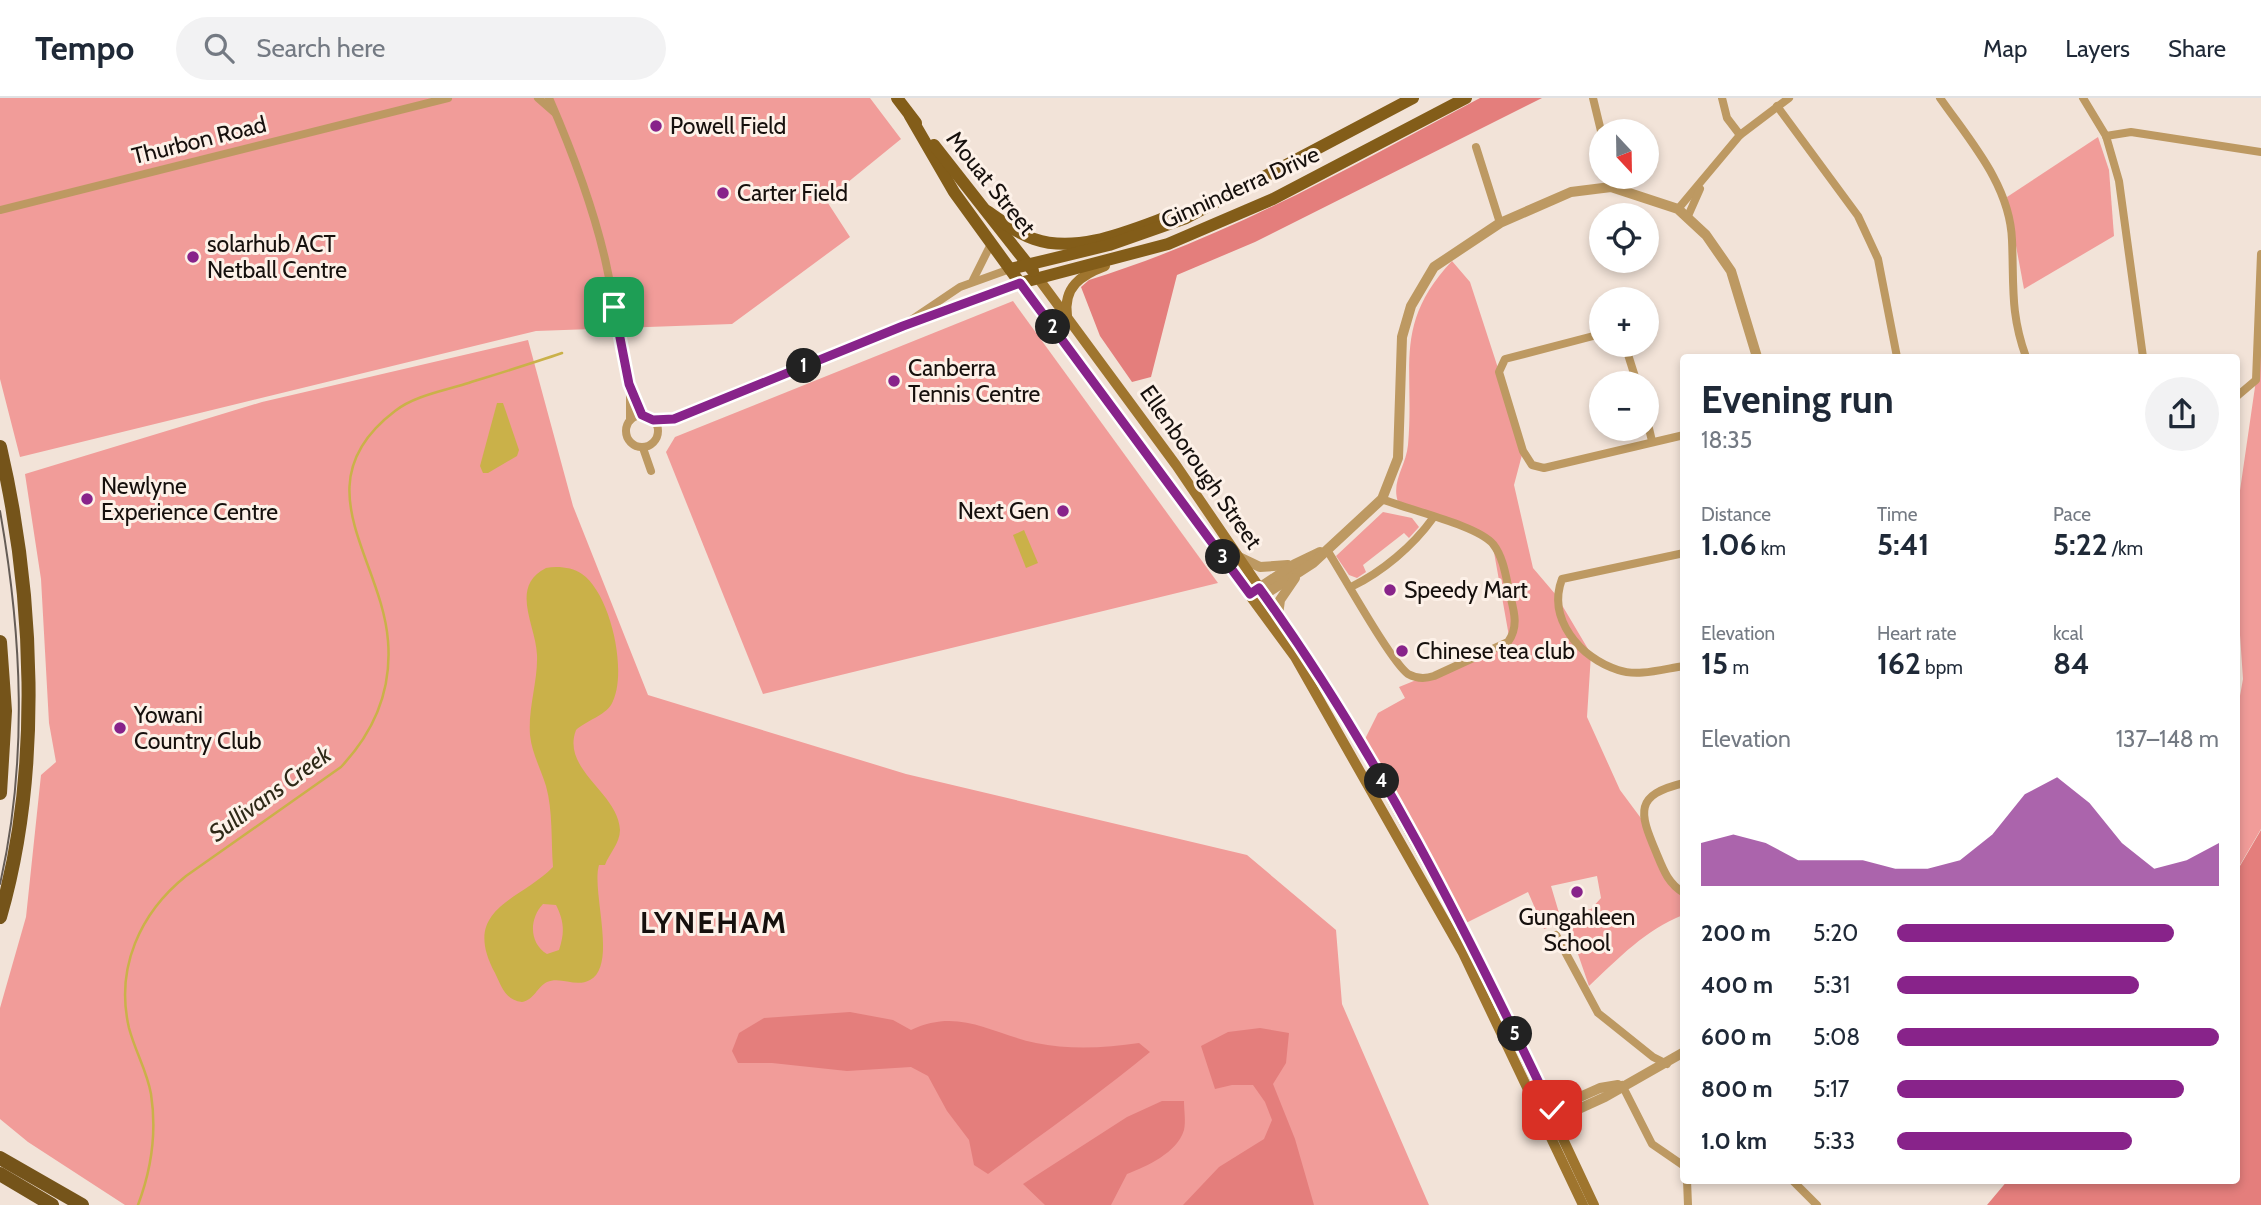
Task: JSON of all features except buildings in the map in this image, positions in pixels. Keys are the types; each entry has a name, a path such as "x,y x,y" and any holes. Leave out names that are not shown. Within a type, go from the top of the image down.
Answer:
{"highway":[{"path":"0,917 15,851 28,717 16,527 2,462"},
{"path":"0,642 0,793"},
{"path":"0,1158 82,1205"},
{"path":"0,1174 52,1205"}],"main road":[{"name":"Mouat Street","path":"897,98 1038,278"},
{"name":"Ginninderra Drive","path":"1010,269 1159,228 1241,190 1413,98"},
{"name":"Ginninderra Drive","path":"1020,283 1131,256 1168,244 1273,199 1466,98"},
{"name":"Mouat Street","path":"910,116 954,192 1020,283"},
{"path":"987,211 1035,240 1077,244 1241,190"},
{"path":"1068,318 1068,296 1076,281 1087,273 1131,256"},
{"name":"Ellenborough Street","path":"1038,278 1239,557 1257,594 1464,953 1583,1205"},
{"name":"Ellenborough Street","path":"1020,283 1257,594 1278,615 1356,736 1474,949 1594,1205"}],"street":[{"name":"Thurbon Road","path":"0,210 448,98"},
{"path":"538,98 556,114"},
{"path":"550,98 578,166 606,260 629,384 630,419 625,428 627,438 634,446 643,448 653,444 674,419"},
{"path":"1593,98 1598,119"},
{"path":"1722,98 1727,118 1740,135"},
{"path":"1678,209 1740,135 1789,98"},
{"path":"1940,98 1998,184 2012,239 2013,314 2025,354"},
{"path":"2083,98 2106,136 2119,181 2143,354"},
{"path":"1777,106 1858,216 1878,259 1896,354"},
{"path":"2106,136 2132,132 2261,152"},
{"path":"1476,147 1500,223"},
{"path":"1688,216 1702,183"},
{"path":"1257,594 1327,550 1382,499 1398,458 1402,337 1411,306 1434,267 1500,223 1571,192 1589,188"},
{"path":"1628,189 1678,209 1688,216 1720,252 1731,271 1756,354"},
{"path":"971,282 987,258 991,244"},
{"path":"2240,394 2256,380 2261,254"},
{"path":"903,326 971,282 1010,269"},
{"path":"629,384 642,415 653,420 674,419 903,326 1020,283"},
{"path":"1589,337 1505,359 1499,372 1522,451 1532,465 1544,468 1652,441"},
{"path":"630,419 642,415"},
{"path":"653,420 658,435"},
{"path":"1659,440 1680,436"},
{"path":"643,448 651,471"},
{"path":"1327,550 1396,660 1412,676 1424,679 1434,676 1503,646 1514,633 1515,620 1497,551 1478,532 1382,499"},
{"path":"1351,587 1369,577 1415,541 1433,518"},
{"path":"1680,554 1562,579 1556,595 1564,628 1574,641 1599,660 1619,671 1638,673 1680,667"},
{"path":"1239,557 1260,567 1296,569"},
{"path":"1278,615 1280,600 1296,569"},
{"path":"1680,784 1665,787 1650,798 1644,809 1643,821 1669,882 1680,890"},
{"path":"1556,935 1598,1013 1653,1057 1667,1063"},
{"path":"1542,1120 1605,1097 1680,1055"},
{"path":"1622,1085 1652,1144 1680,1163"},
{"path":"1687,1184 1688,1205"},
{"path":"1796,1184 1816,1205"}],"shaded area":[{"path":"0,98 870,98 901,139 826,200 850,237 732,324 536,331 20,457 0,379"},
{"path":"1480,98 1542,98 1255,242 1177,275 1151,377 1132,382 1100,336 1081,287 1089,280 1140,263 1240,221 1337,174"},
{"path":"2098,137 2109,170 2114,236 2024,289 2007,197"},
{"path":"1452,261 1470,282 1523,451 1514,485 1533,568 1556,595 1591,654 1587,717 1620,790 1643,821 1660,861 1680,894 1680,916 1644,937 1589,986 1568,925 1569,915 1591,909 1601,898 1597,876 1551,886 1562,923 1544,929 1528,892 1466,923 1365,739 1378,713 1405,698 1399,687 1510,642 1492,541 1398,502 1396,494 1408,445 1410,348 1421,306 1433,284"},
{"path":"1013,301 1218,583 763,694 666,452 675,437"},
{"path":"2261,304 2261,829 2240,865 2240,696 2243,679 2240,635 2240,490 2256,380"},
{"name":"Yowani Country Club","path":"528,340 573,506 648,695 906,774 1247,855 1336,930 1342,1004 1429,1205 125,1205 28,1142 0,1119 0,1008 26,917 41,775 56,762 49,723 41,579 25,474 262,402"},
{"path":"497,403 503,403 519,450 517,456 488,473 483,473 480,466"},
{"path":"1383,512 1412,518 1419,527 1409,538 1404,533 1363,565 1366,572 1357,578 1349,575 1336,556"},
{"path":"1024,530 1038,563 1026,568 1013,535"},
{"path":"550,567 582,574 592,584 609,616 617,656 616,692 608,709 576,730 574,744 576,757 583,769 617,816 620,835 605,865 599,865 597,877 603,944 598,972 585,982 547,982 530,999 522,1002 512,999 502,988 486,951 485,934 489,920 499,908 553,867 548,796 530,735 537,655 527,596 529,585 535,576","holes":["543,904 556,905 561,916 562,938 559,950 547,954 537,944 533,924"]},
{"path":"2261,830 2261,1205 1987,1205 2005,1184 2240,1184 2240,866"},
{"path":"850,1012 893,1020 911,1030 945,1021 960,1022 1036,1043 1061,1047 1088,1048 1139,1043 1150,1052 988,1174 974,1165 969,1140 947,1111 928,1076 911,1067 847,1071 772,1063 738,1063 732,1051 739,1033 764,1018"},
{"path":"1260,1028 1289,1033 1286,1063 1273,1084 1295,1139 1314,1205 1183,1205 1219,1167 1264,1139 1272,1120 1265,1102 1253,1085 1232,1085 1215,1089 1201,1046 1228,1032"},
{"path":"1162,1101 1184,1101 1184,1130 1168,1152 1127,1174 1111,1205 1045,1205 1023,1184 1127,1117"}],"waterway":[{"name":"Sullivans Creek","path":"138,1205 150,1164 153,1108 144,1069 129,1028 126,1006 126,984 135,943 156,907 186,876 341,767 363,739 384,693 388,641 383,610 354,522 349,494 353,466 367,438 395,411 411,401 562,353"}],"tram line":[{"path":"0,511 13,605 19,698 15,791 0,884"}],"place":[{"name":"Powell Field","path":"656,126"},
{"name":"Carter Field","path":"723,193"},
{"name":"solarhub ACT Netball Centre","path":"193,257"},
{"name":"Canberra Tennis Centre","path":"894,381"},
{"name":"Newlyne Experience Centre","path":"87,499"},
{"name":"Next Gen","path":"1063,511"},
{"name":"Speedy Mart","path":"1390,590"},
{"name":"Chinese tea club","path":"1402,651"},
{"name":"Yowani Country Club","path":"120,728"},
{"name":"Gungahleen School","path":"1577,892"}],"district":[{"name":"LYNEHAM","path":"714,923"}],"route":[{"path":"614,307 629,384 642,415 653,420 674,419 903,326 1020,283 1250,594 1259,588 1304,653 1356,736 1433,873 1474,949 1552,1110"}]}
